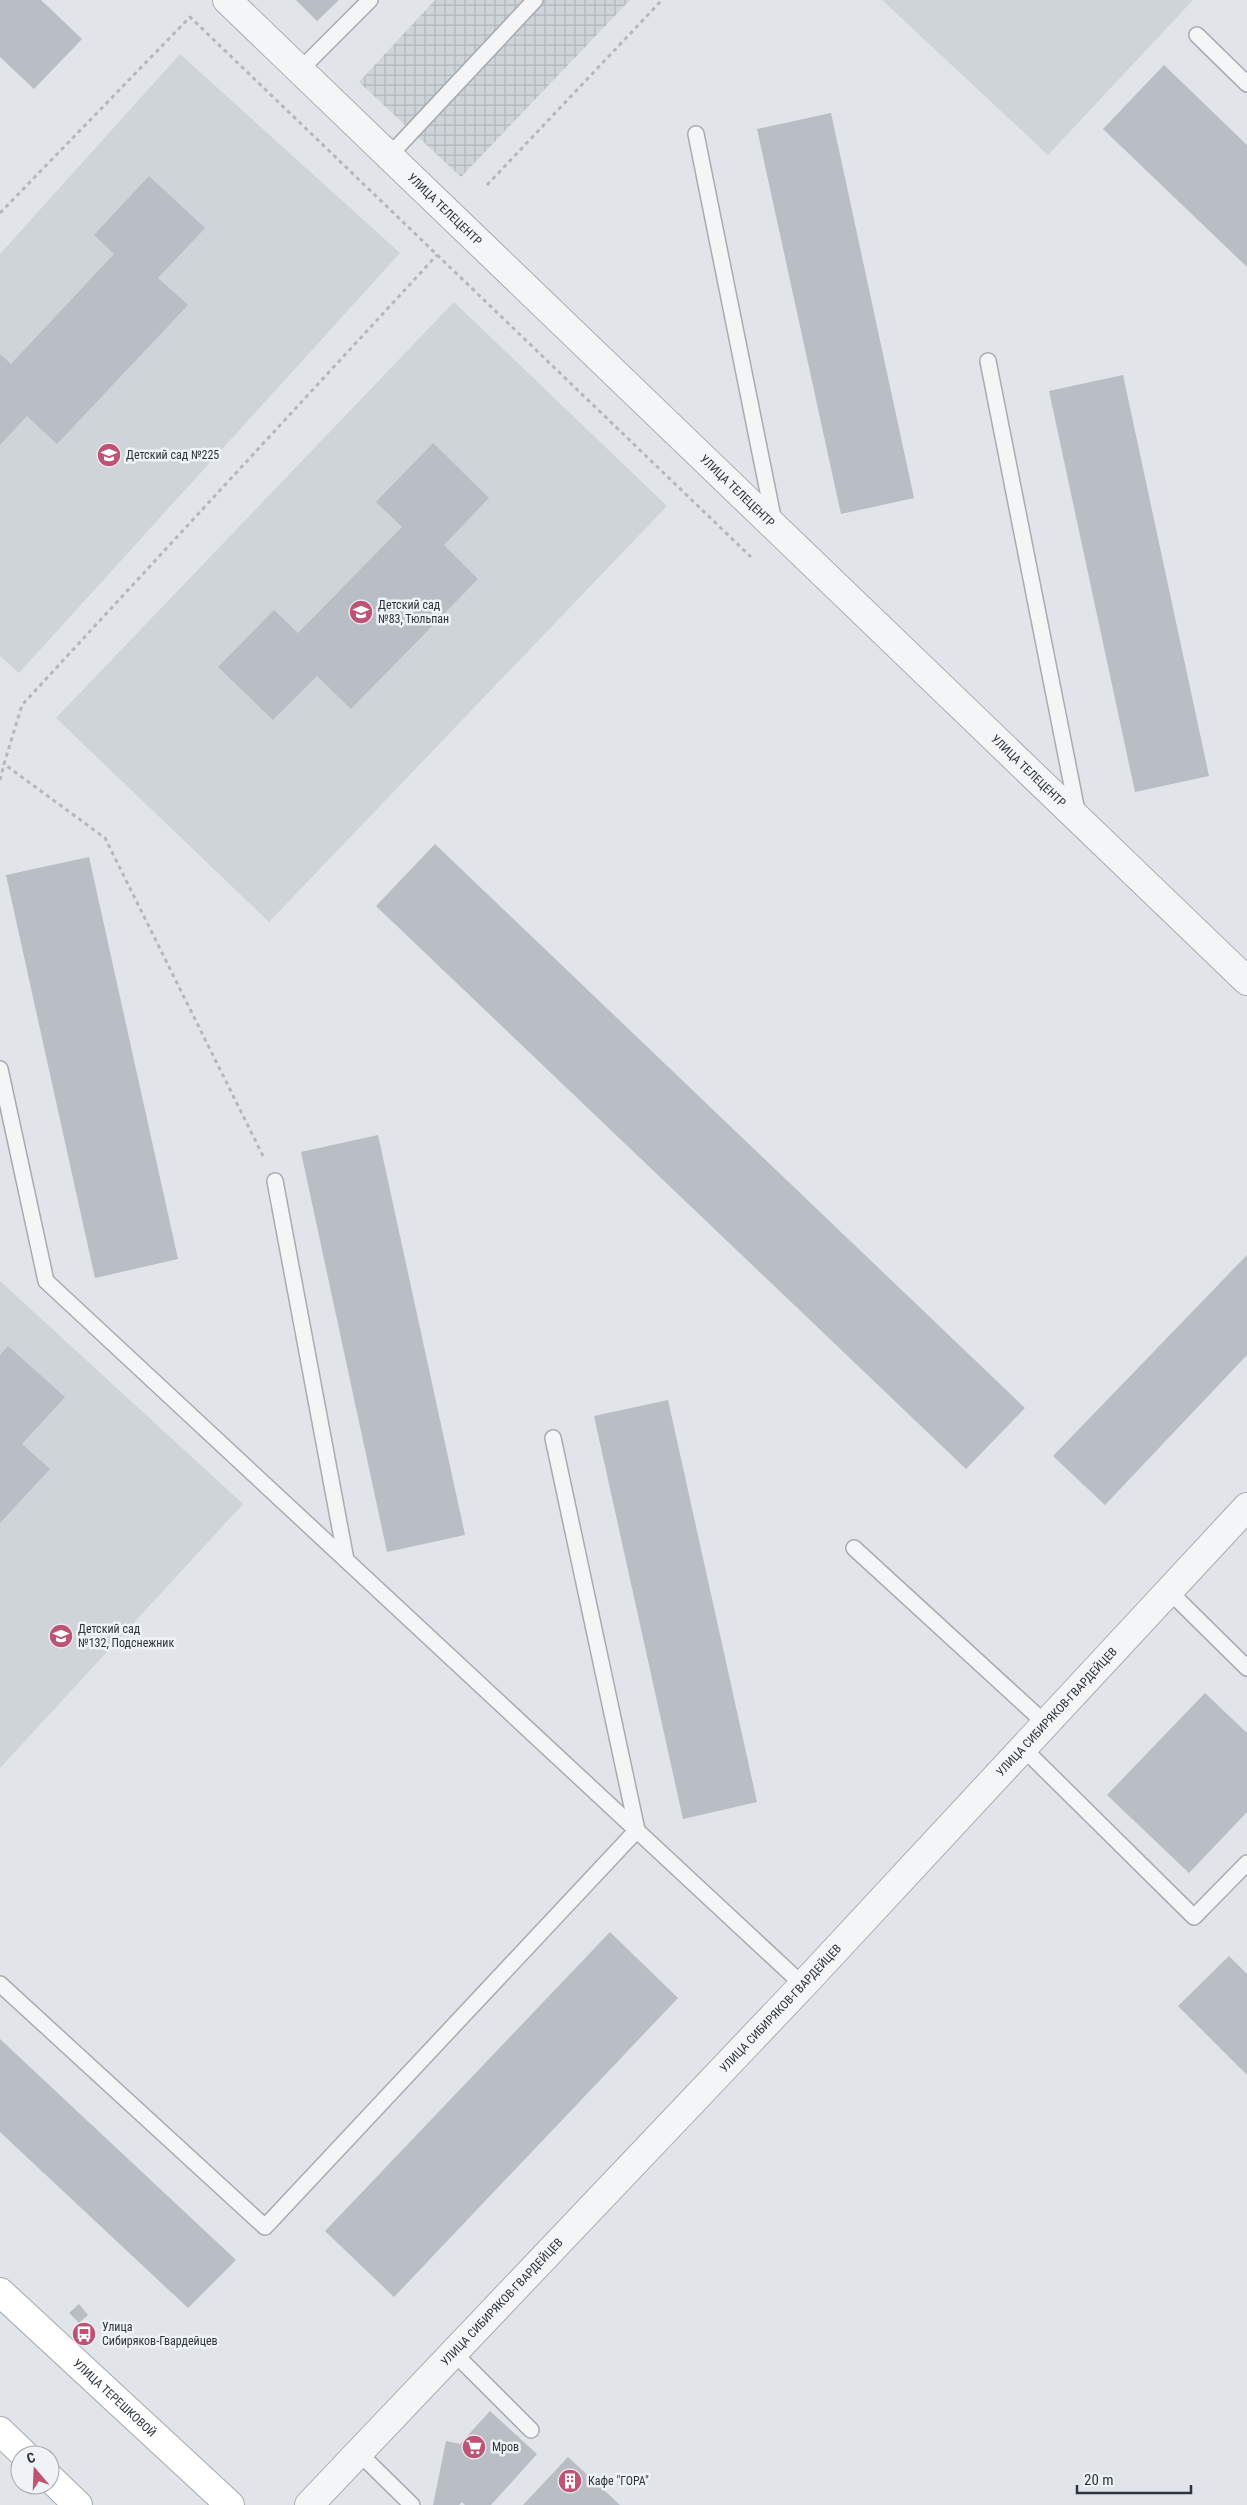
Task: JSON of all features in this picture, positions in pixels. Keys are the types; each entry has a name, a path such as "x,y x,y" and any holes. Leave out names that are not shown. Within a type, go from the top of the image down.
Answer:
{"main road":[{"name":"УЛИЦА ТЕРЕШКОВОЙ","path":"0,2292 230,2505"},
{"path":"0,2431 15,2445"},
{"path":"60,2488 78,2505"}],"street":[{"name":"УЛИЦА ТЕЛЕЦЕНТР","path":"227,0 1247,981"},
{"name":"УЛИЦА СИБИРЯКОВ-ГВАРДЕЙЦЕВ","path":"309,2505 804,1985 1247,1507"}],"lane":[{"path":"300,70 370,0"},
{"path":"389,156 535,0"},
{"path":"1197,35 1247,84"},
{"path":"696,134 775,527"},
{"path":"988,361 1079,819"},
{"path":"0,1069 46,1280 804,1985"},
{"path":"275,1181 346,1560"},
{"path":"553,1438 637,1830"},
{"path":"854,1548 1046,1724"},
{"path":"1169,1591 1247,1668"},
{"path":"1024,1748 1194,1917 1247,1863"},
{"path":"0,1984 265,2226 637,1830"},
{"path":"454,2353 530,2430"},
{"path":"359,2453 412,2505"}],"path":[{"path":"487,185 662,0"},
{"path":"0,213 190,17 751,557"},
{"path":"0,780 22,705 437,255"},
{"path":"4,764 104,838 275,1181"}],"shaded area":[{"path":"435,0 630,0 461,177 359,82"},
{"path":"882,0 1193,0 1048,155"},
{"name":"Детский сад №225","path":"180,54 400,253 19,673 0,656 0,254"},
{"name":"Детский сад №83, Тюльпан","path":"454,302 667,506 269,922 56,718"},
{"name":"Детский сад №132, Подснежник","path":"0,1281 243,1504 0,1768"}],"building":[{"path":"0,0 41,0 82,39 34,89 0,57"},
{"path":"296,0 339,0 317,21"},
{"path":"1164,65 1247,145 1247,267 1103,129"},
{"path":"831,113 914,498 841,514 757,129"},
{"path":"149,176 205,228 158,278 188,305 57,444 27,416 0,445 0,354 11,364 114,254 94,235"},
{"path":"1123,375 1209,776 1135,792 1049,391"},
{"path":"433,443 489,498 444,545 478,579 351,709 317,676 273,720 218,667 274,610 298,633 402,527 376,502"},
{"path":"435,844 1025,1408 966,1469 376,906"},
{"path":"89,857 178,1259 95,1278 6,875"},
{"path":"378,1135 465,1535 387,1552 301,1152"},
{"path":"1247,1255 1247,1355 1105,1505 1053,1456"},
{"path":"8,1346 65,1397 22,1444 50,1469 0,1523 0,1355"},
{"path":"668,1400 757,1802 683,1819 594,1416"},
{"path":"1205,1693 1247,1733 1247,1812 1189,1873 1107,1795"},
{"path":"610,1932 678,1998 394,2297 325,2231"},
{"path":"1229,1956 1247,1974 1247,2075 1178,2006"},
{"path":"0,2039 236,2260 188,2308 0,2132"},
{"path":"79,2304 88,2315 79,2323 69,2313"},
{"path":"490,2411 537,2454 491,2505 465,2505 462,2502 459,2505 433,2505 446,2441 460,2444"},
{"name":"Кафе \"ГОРА\"","path":"568,2457 620,2505 523,2505"}],"place":[{"name":"Детский сад №225","path":"109,455"},
{"name":"Детский сад №83, Тюльпан","path":"361,612"},
{"name":"Детский сад №132, Подснежник","path":"61,1636"},
{"name":"Улица Сибиряков-Гвардейцев","path":"84,2334"},
{"name":"Мров","path":"474,2447"},
{"name":"Кафе \"ГОРА\"","path":"570,2481"}]}
